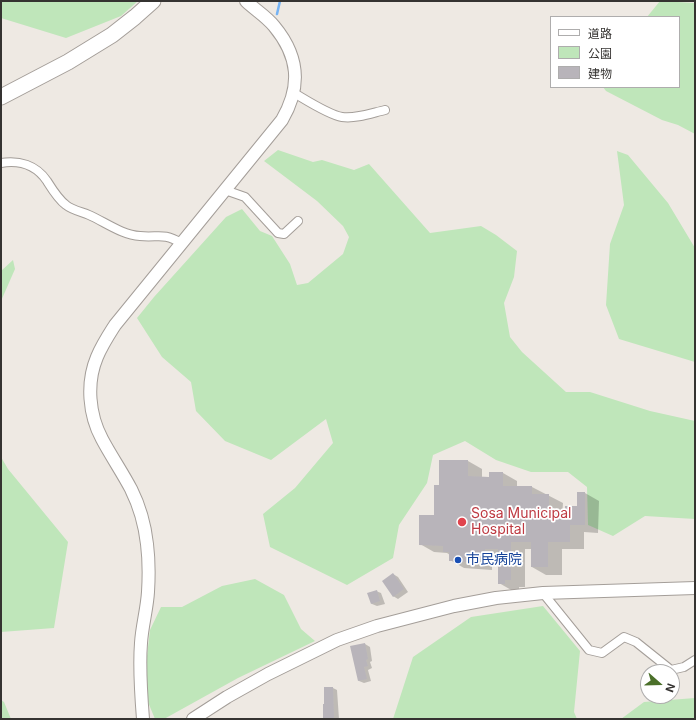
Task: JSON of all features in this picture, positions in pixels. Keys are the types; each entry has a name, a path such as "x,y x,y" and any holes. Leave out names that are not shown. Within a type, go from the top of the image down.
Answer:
{"highway":[{"path":"1,97 68,62 112,35 153,1"}],"street":[{"path":"143,719 140,665 141,642 148,593 149,565 147,541 141,516 131,489 99,433 92,406 90,390 92,374 96,358 103,343 115,325 282,120 289,107 294,93 295,71 288,48 283,37 273,24 246,1"},
{"path":"294,93 341,117 350,117 385,110"},
{"path":"1,163 11,161 25,164 34,169 45,179 66,205 124,232 139,236 171,237 181,243"},
{"path":"225,190 245,197 278,233 284,234 298,221"},
{"path":"193,719 227,697 298,658 344,638 377,626 454,606 496,598 543,593 695,588"},
{"path":"543,593 589,650 602,653 624,637 636,642 671,670 684,667 695,660"}],"green space":[{"path":"1,1 138,1 121,16 66,38 1,18"},
{"path":"660,1 695,3 695,134 678,125 662,120 606,91 604,88 680,88 680,16 648,16"},
{"path":"278,150 313,162 322,160 354,170 369,164 430,233 481,226 517,251 514,277 504,303 510,337 522,352 566,392 590,392 650,411 695,421 695,519 645,516 613,536 588,525 587,487 568,472 531,472 496,460 465,441 433,455 427,483 399,525 393,558 347,585 270,547 263,514 295,488 333,443 326,419 271,460 225,441 196,411 191,382 162,357 137,318 226,217 242,209 260,231 272,236 290,264 297,285 308,283 343,254 349,237 343,226 317,201 264,161"},
{"path":"617,151 628,155 668,203 695,248 695,362 619,339 606,305 610,244 624,205"},
{"path":"13,260 15,269 1,301 1,271"},
{"path":"1,457 8,469 68,542 54,628 1,632"},
{"path":"255,579 284,595 301,629 315,641 238,678 164,719 155,719 143,690 150,630 161,607 182,607 222,586"},
{"path":"543,606 580,651 574,712 577,719 393,719 413,657 471,617"},
{"path":"695,698 695,719 621,719 641,704 680,704 680,699"},
{"path":"1,700 4,702 11,719 1,719"}],"building":[{"path":"439,460 468,460 468,476 489,477 489,472 503,472 503,486 532,486 532,494 549,494 549,516 565,516 565,506 577,506 577,492 585,492 585,525 570,525 570,542 548,542 548,567 531,567 531,542 511,542 511,580 505,580 505,584 498,584 498,549 485,549 485,557 478,557 478,562 460,562 461,561 449,561 449,552 443,552 443,546 419,545 419,515 434,515 434,485 439,485"},
{"path":"393,573 404,589 393,597 382,581"},
{"path":"377,590 380,601 371,604 367,593"},
{"path":"365,643 368,659 366,660 368,666 364,667 367,679 358,681 350,646"},
{"path":"324,687 333,687 334,718 323,718"}],"waterway":[{"path":"277,14 280,1"}],"place":[{"name":"Sosa Municipal Hospital","path":"462,522"},
{"name":"市民病院","path":"458,560"}]}
